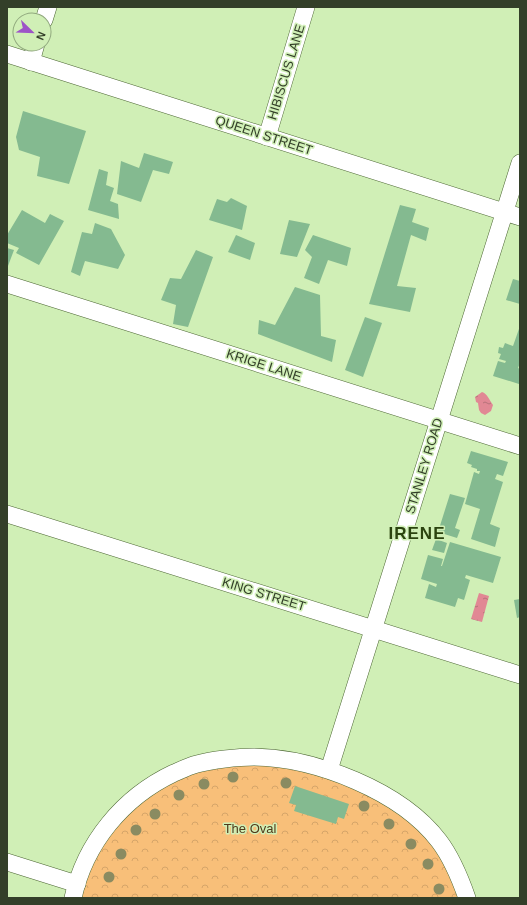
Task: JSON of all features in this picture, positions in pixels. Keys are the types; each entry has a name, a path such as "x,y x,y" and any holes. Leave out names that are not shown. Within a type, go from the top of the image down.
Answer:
{"street":[{"name":"HIBISCUS LANE","path":"267,137 306,7"},
{"path":"31,62 34,52"},
{"name":"QUEEN STREET","path":"7,54 512,214"},
{"name":"STANLEY ROAD","path":"329,770 439,421 512,214 520,163"},
{"name":"KRIGE LANE","path":"7,284 520,446"},
{"name":"KING STREET","path":"7,514 520,675"},
{"path":"7,862 75,891 93,845 117,814 141,792 163,778 190,766 202,763 255,757 295,762 329,770 374,789 405,808 436,838 447,853 459,876 467,898"}],"green space":[{"name":"The Oval","path":"255,756 359,783 441,841 462,898 73,898 75,884 149,783"}],"water":[{"path":"482,392 487,395 493,405 491,411 485,415 479,410 475,397"},
{"path":"479,593 489,596 482,622 471,619"}],"building":[{"path":"23,111 86,131 69,184 37,176 40,157 19,150 16,137"},
{"path":"144,153 173,162 169,174 153,170 141,202 117,194 121,161 139,168"},
{"path":"99,169 108,172 106,185 114,188 110,201 118,204 119,219 88,210"},
{"path":"231,198 247,206 242,230 209,220 217,199 227,202"},
{"path":"400,205 416,209 412,222 429,228 426,241 411,235 397,286 416,288 410,312 369,304"},
{"path":"22,210 45,223 50,214 64,221 39,265 16,253 19,248 7,243 7,235"},
{"path":"289,220 310,224 297,257 280,254"},
{"path":"95,223 111,229 125,255 118,269 85,261 80,276 71,272 82,232 92,234"},
{"path":"236,235 255,243 250,260 228,252"},
{"path":"313,235 351,248 347,266 328,260 319,284 304,278 312,257 305,250"},
{"path":"7,248 14,250 8,266 7,266"},
{"path":"196,250 213,257 188,327 173,324 176,305 161,300 170,278 181,279"},
{"path":"513,279 520,281 520,304 506,300"},
{"path":"295,287 320,295 321,336 336,340 332,362 258,334 259,320 275,325"},
{"path":"365,317 382,323 363,377 345,370"},
{"path":"520,326 520,363 518,368 520,369 519,384 493,376 498,361 505,363 506,361 499,359 501,354 498,353 499,347 503,348 505,343 513,346"},
{"path":"471,451 508,462 503,476 497,474 495,479 503,482 490,524 500,528 495,547 471,539 480,509 465,504 474,472 479,474 480,471 477,471 477,469 471,467 472,465 467,463"},
{"path":"450,494 465,498 455,528 460,530 457,538 438,532"},
{"path":"436,539 447,543 444,553 432,550"},
{"path":"450,542 501,557 493,583 466,575 465,578 470,580 464,600 458,598 455,607 425,598 429,584 436,587 437,584 421,579 428,555 443,559 442,566"},
{"path":"520,599 520,617 517,618 514,600"},
{"path":"295,786 349,804 344,819 338,817 336,824 294,811 296,805 289,803"}],"district":[{"name":"IRENE","path":"417,533"}]}
